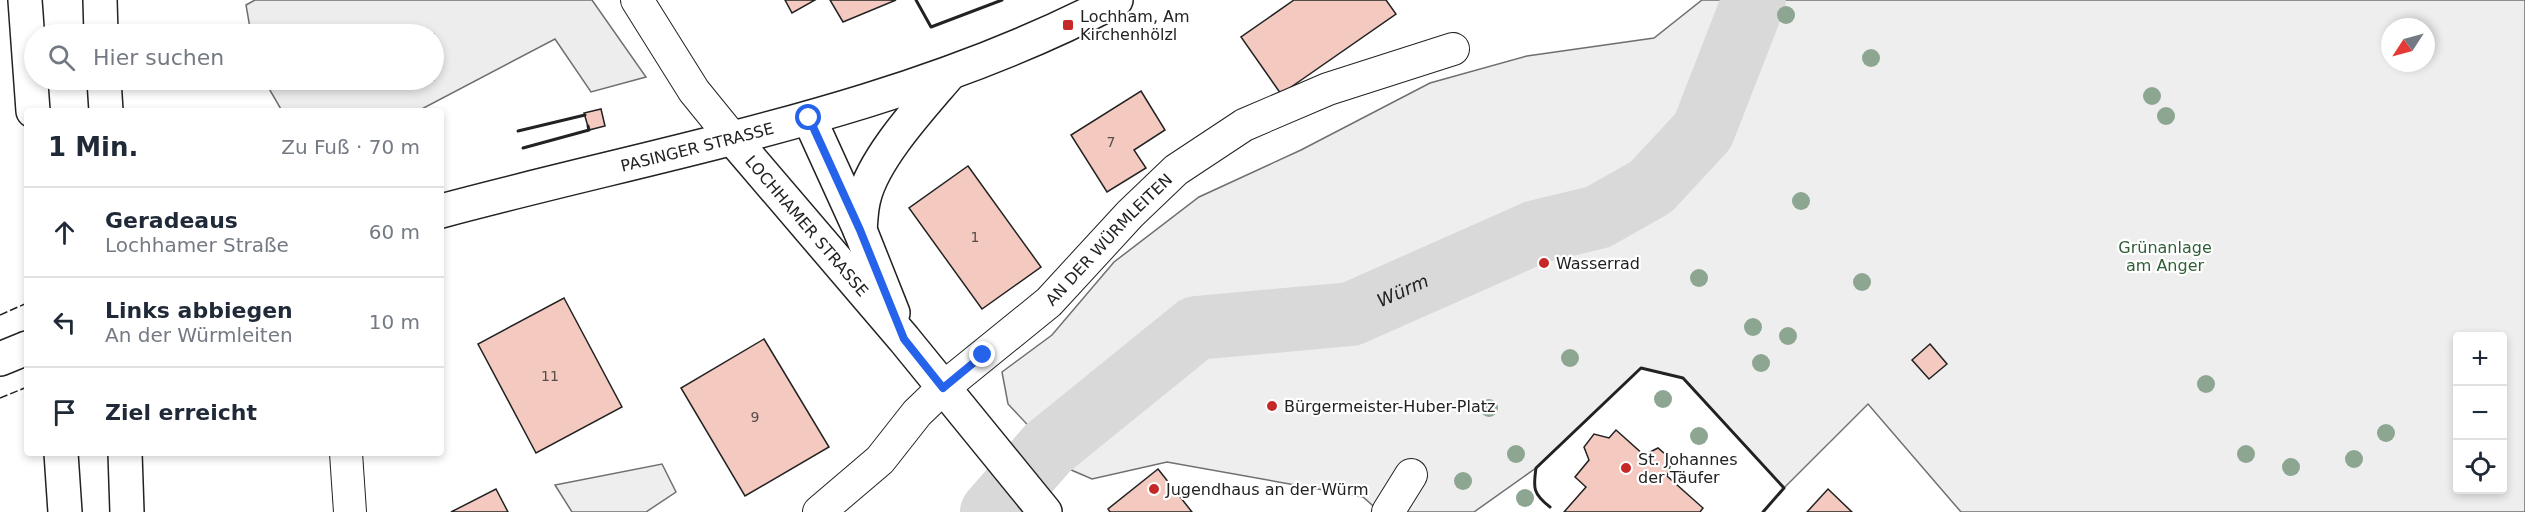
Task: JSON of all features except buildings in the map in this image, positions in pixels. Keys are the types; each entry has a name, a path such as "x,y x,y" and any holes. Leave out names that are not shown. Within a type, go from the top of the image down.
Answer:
{"main road":[{"path":"25,0 27,24"},
{"path":"100,0 101,24"},
{"name":"PASINGER STRASSE","path":"444,210 564,178 734,139 809,118 952,72 1068,25 1116,0"},
{"path":"860,230 864,197 875,173 906,123 952,72"},
{"path":"31,90 33,108"},
{"path":"105,90 106,108"},
{"name":"LOCHHAMER STRASSE","path":"809,118 860,230 904,339"},
{"name":"LOCHHAMER STRASSE","path":"734,139 904,339 1044,511"},
{"path":"0,359 24,349"},
{"path":"61,456 65,512"},
{"path":"125,456 127,512"}],"street":[{"path":"637,0 694,91 734,139"},
{"name":"AN DER WÜRMLEITEN","path":"819,512 880,460 917,413 943,388 1049,302 1130,214 1176,170 1244,125 1329,89 1453,49"},
{"path":"346,456 350,512"},
{"path":"1388,512 1411,475"}],"green space":[{"name":"Grünanlage am Anger","path":"1702,0 2525,0 2525,512 1961,512 1868,404 1784,488 1683,378 1641,368 1536,468 1474,512 1380,512 1363,497 1167,462 1092,479 1069,469 1008,404 1002,372 1052,335 1114,262 1199,197 1301,150 1430,83 1527,56 1654,38"},
{"path":"662,464 676,492 646,512 572,512 555,485"}],"shaded area":[{"path":"255,0 592,0 646,77 591,92 555,39 424,108 280,108 270,90 444,90 444,24 249,24 246,5"}],"waterway":[{"name":"Würm","path":"992,512 1048,448 1196,328 1351,314 1536,232 1598,217 1651,187 1703,131 1754,0"}],"fence":[{"path":"0,315 24,304"},
{"path":"0,398 24,388"}],"wall":[{"path":"916,0 931,27 1002,0"},
{"path":"518,131 585,115"},
{"path":"523,148 589,130 588,126"},
{"path":"1550,507 1537,494 1536,468 1641,368 1683,378 1784,488 1763,512"}],"place":[{"name":"Lochham, Am Kirchenhölzl","path":"1068,25"},
{"name":"Wasserrad","path":"1544,263"},
{"name":"Bürgermeister-Huber-Platz","path":"1272,406"},
{"name":"St. Johannes der Täufer","path":"1626,468"},
{"name":"Jugendhaus an der Würm","path":"1154,489"}],"route":[{"path":"809,118 860,230 904,339 943,388 983,355"}]}
